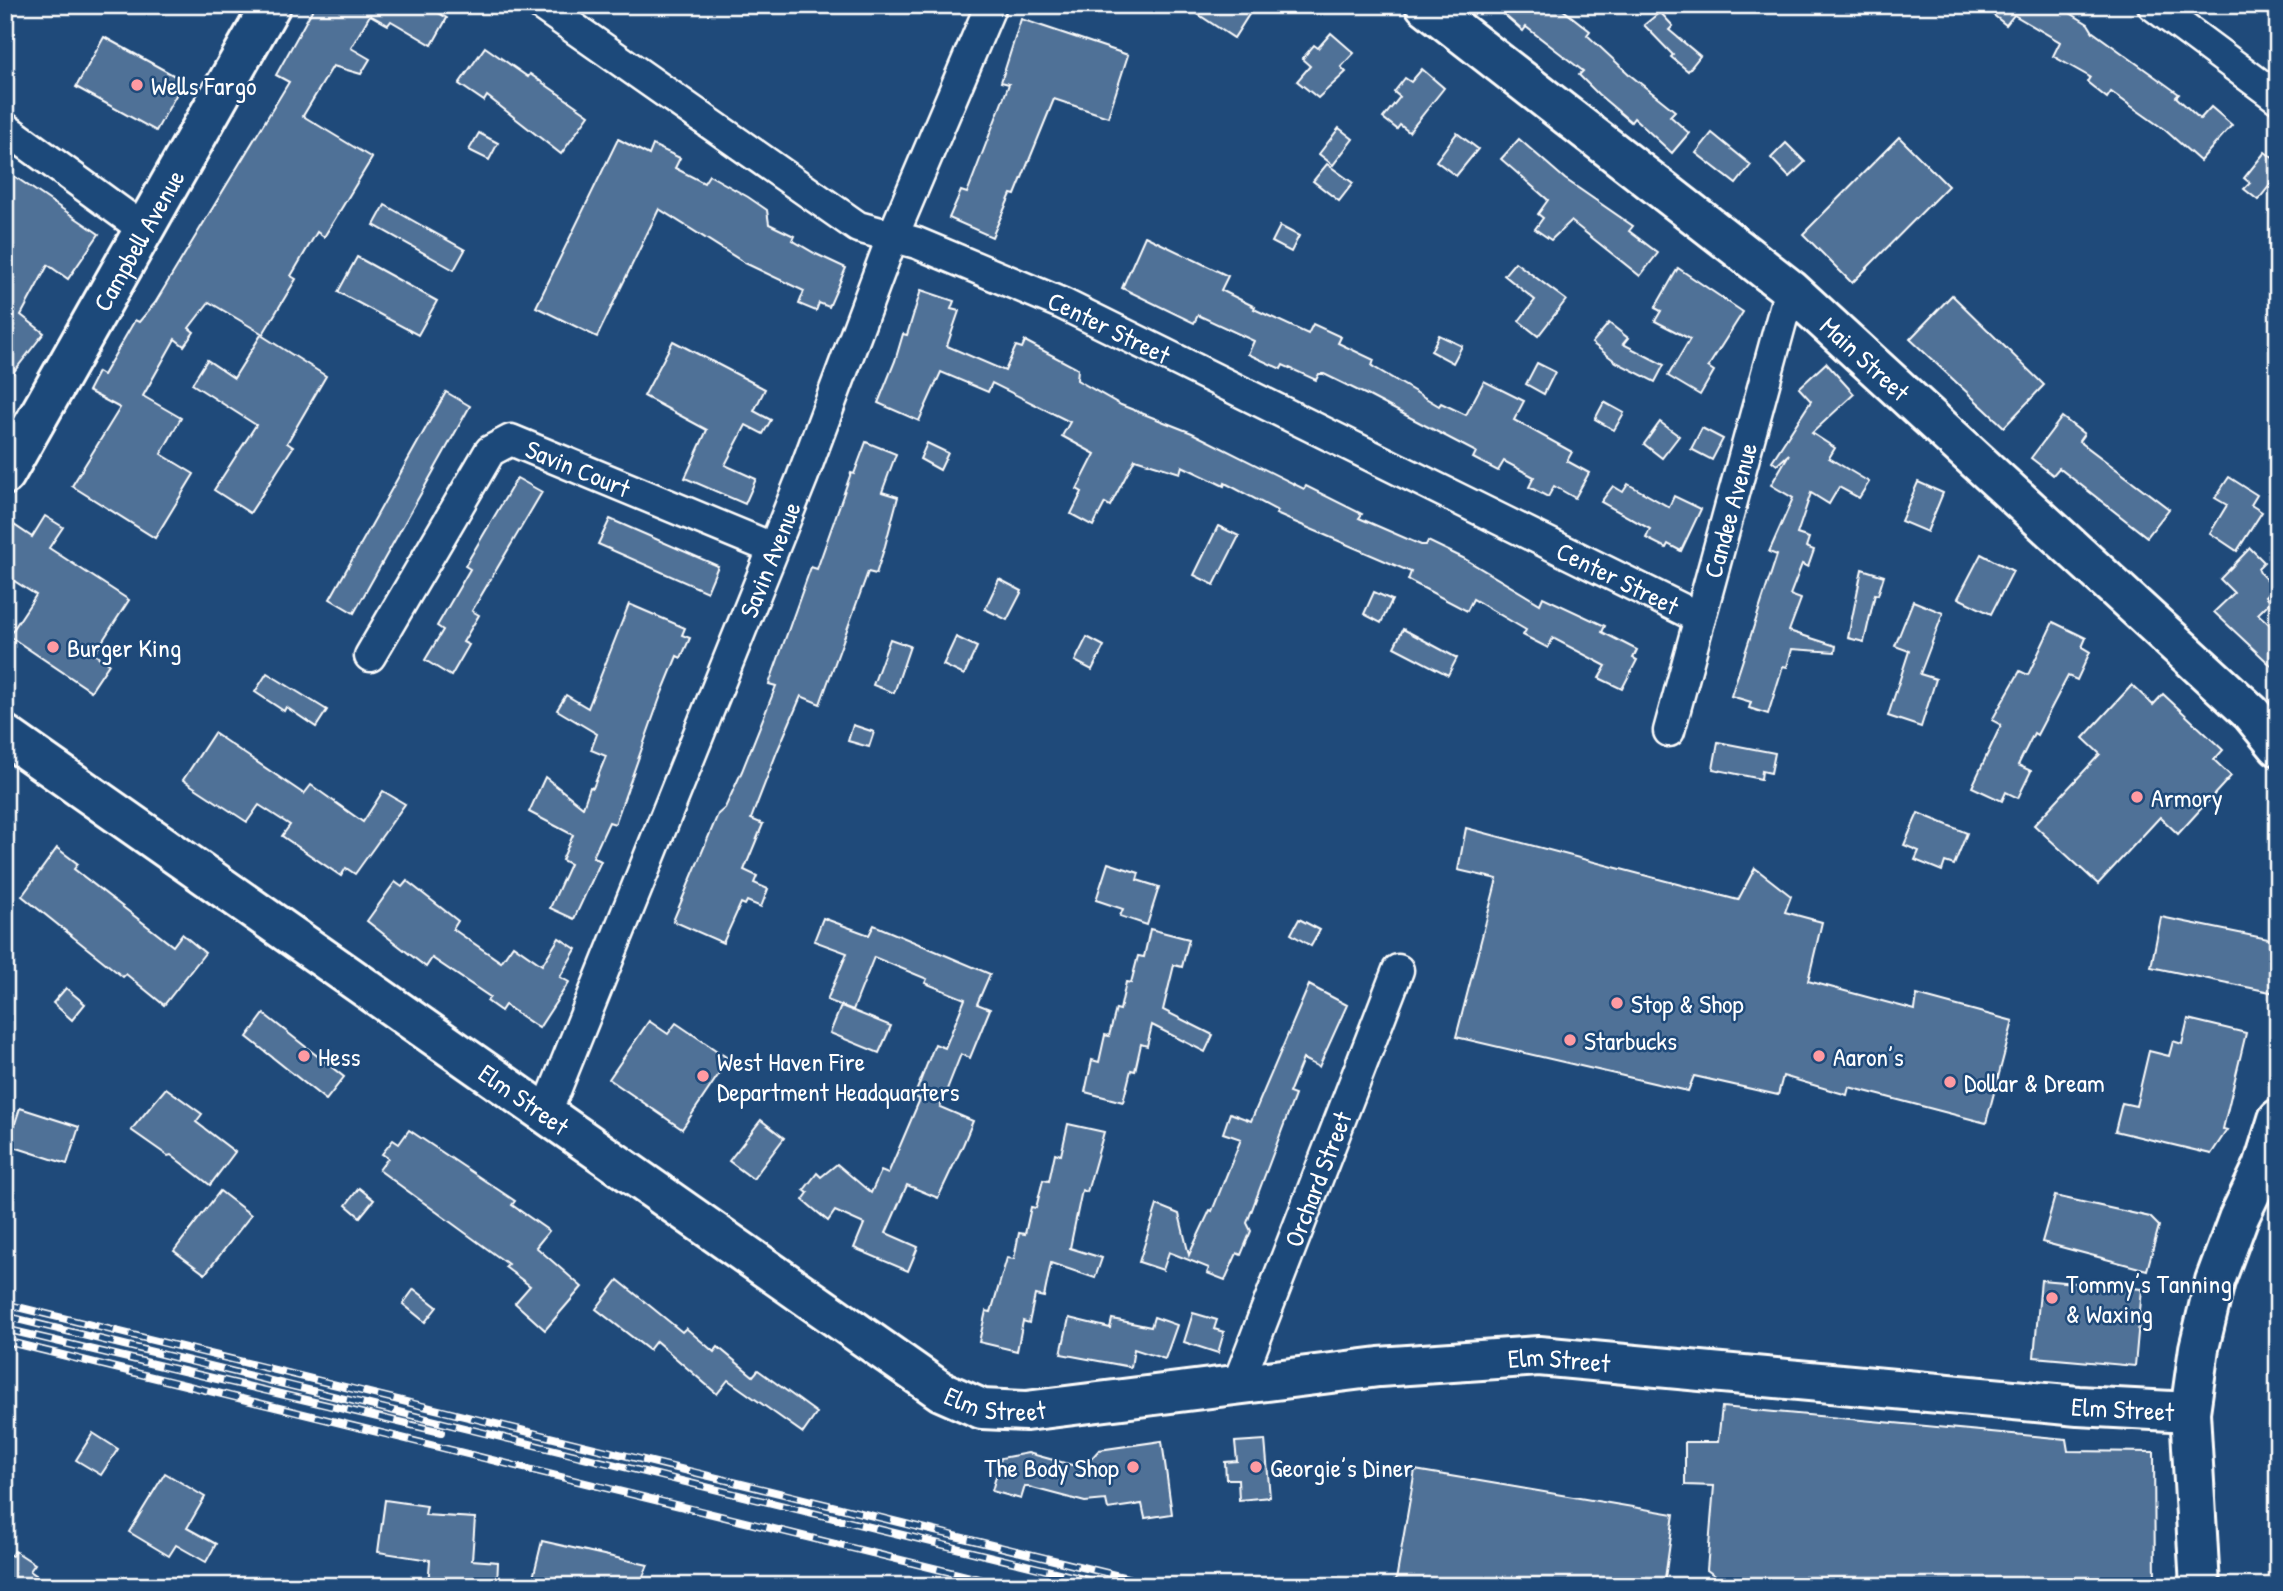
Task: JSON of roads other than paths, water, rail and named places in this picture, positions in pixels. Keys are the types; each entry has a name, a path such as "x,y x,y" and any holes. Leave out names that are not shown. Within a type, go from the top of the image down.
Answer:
{"main road":[{"name":"Campbell Avenue","path":"5,475 271,5"},
{"name":"Main Street","path":"1425,5 1790,289 2251,713 2278,747"},
{"name":"Elm Street","path":"5,735 959,1401 982,1409 1026,1411 1431,1362 1539,1356 2078,1406 2190,1412"},
{"path":"2200,1586 2190,1412 2199,1348 2214,1281 2238,1219 2270,1159 2278,1119"}],"street":[{"name":"Center Street","path":"541,5 858,227 917,243 1063,304 1700,618"},
{"name":"Savin Avenue","path":"546,1113 802,478 892,238 991,5"},
{"path":"2152,5 2278,98"},
{"path":"5,128 145,230"},
{"name":"Candee Avenue","path":"1669,731 1790,289"},
{"name":"Savin Court","path":"370,656 491,451 511,439 772,548"},
{"name":"Orchard Street","path":"1237,1387 1398,970"}],"railway":[{"path":"5,1304 1160,1586"},
{"path":"5,1316 1112,1586"},
{"path":"5,1329 441,1432"},
{"path":"5,1341 1007,1586"}],"place":[{"name":"Wells Fargo","path":"137,85"},
{"name":"Burger King","path":"53,647"},
{"name":"Armory","path":"2137,797"},
{"name":"Stop & Shop","path":"1617,1003"},
{"name":"Starbucks","path":"1570,1040"},
{"name":"Hess","path":"304,1056"},
{"name":"Aaron’s","path":"1819,1056"},
{"name":"West Haven Fire Department Headquarters","path":"703,1076"},
{"name":"Dollar & Dream","path":"1950,1082"},
{"name":"Tommy’s Tanning & Waxing","path":"2052,1298"},
{"name":"The Body Shop","path":"1133,1467"},
{"name":"Georgie’s Diner","path":"1256,1467"}]}
